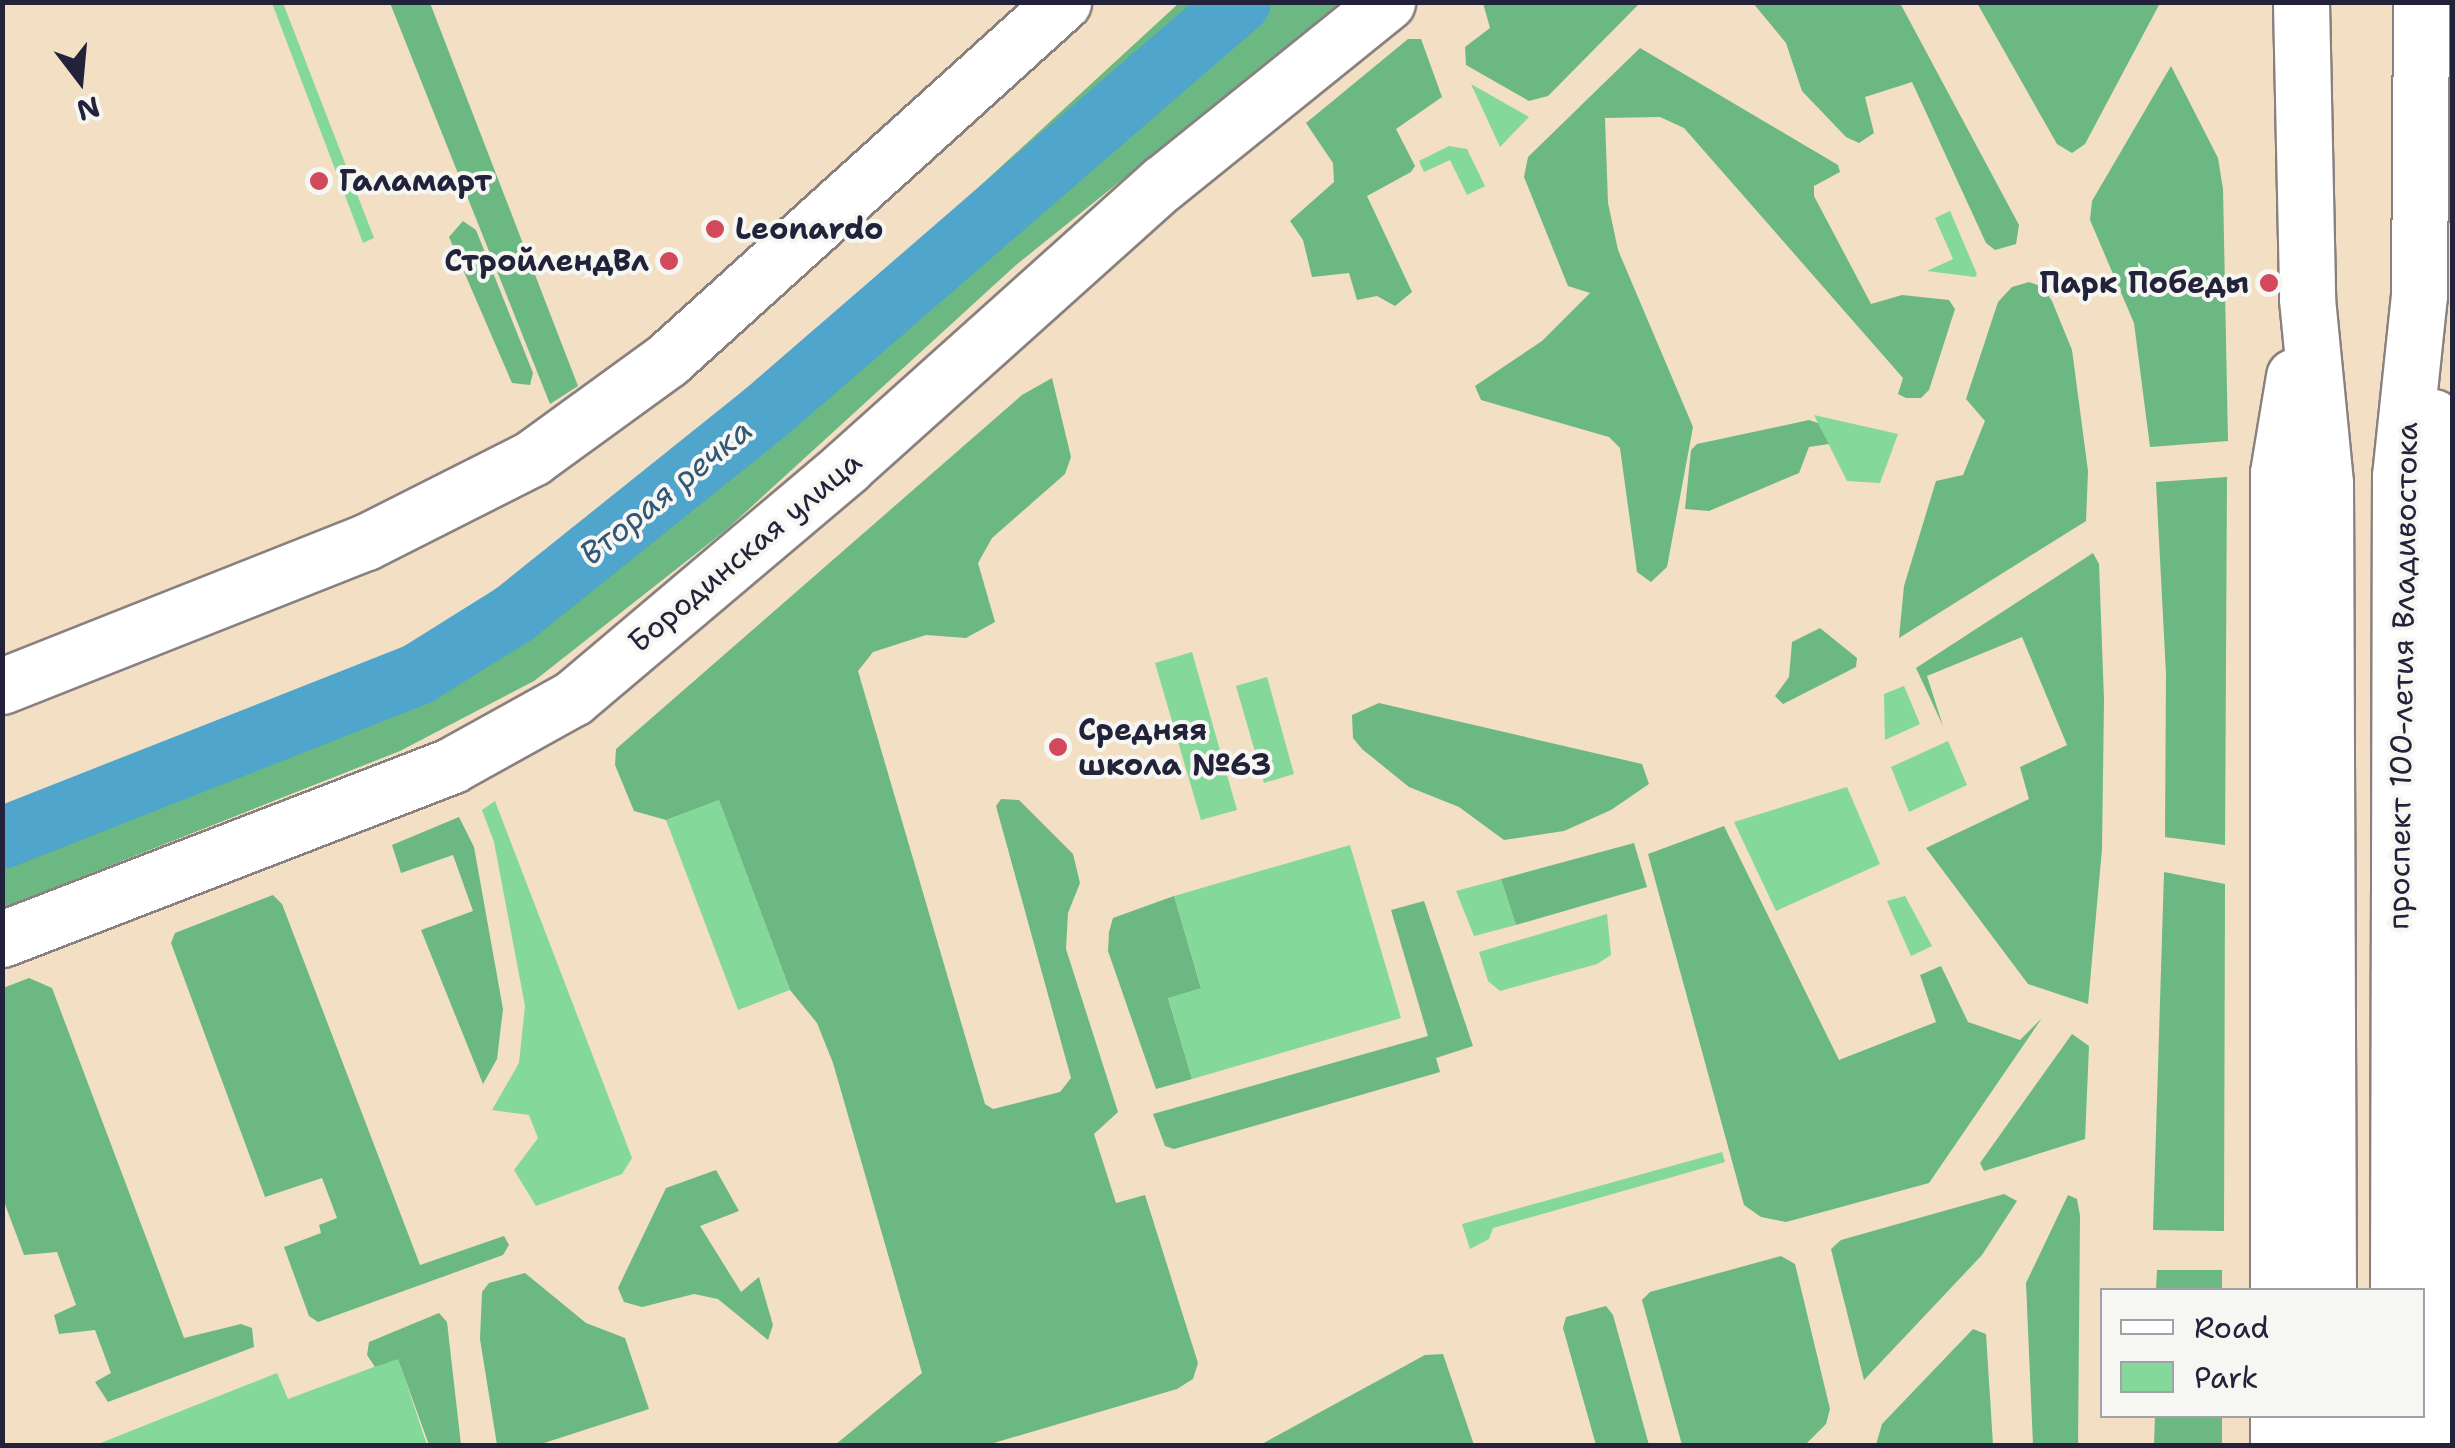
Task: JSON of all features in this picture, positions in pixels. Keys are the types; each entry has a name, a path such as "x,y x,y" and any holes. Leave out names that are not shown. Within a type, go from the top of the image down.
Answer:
{"main road":[{"path":"2,686 366,542 532,458 668,360 1063,2"},
{"name":"Бородинская улица","path":"2,939 452,765 573,698 846,467 1163,183 1387,2"},
{"path":"2301,2 2306,299 2324,484 2328,1288"},
{"name":"проспект 100-летия Владивостока","path":"2398,1288 2400,476 2419,295 2420,2"},
{"path":"2419,295 2438,454 2448,976 2447,1446"},
{"path":"2278,1288 2278,474 2306,299"},
{"path":"2278,1418 2278,1446"},
{"path":"2328,1418 2328,1446"},
{"path":"2398,1418 2398,1446"}],"street":[{"path":"2360,1418 2360,1446"}],"green space":[{"path":"1483,2 1640,3 1548,96 1529,101 1466,65 1465,47 1490,28"},
{"path":"272,3 283,3 374,238 363,243"},
{"path":"390,3 430,3 578,386 550,404"},
{"path":"1179,3 1342,3 1016,265 726,530 534,681 400,751 3,908 3,810 384,658 505,594 651,484 755,393"},
{"path":"1753,3 1900,3 2019,225 2016,244 1995,250 1986,243 1912,82 1865,97 1874,133 1859,143 1846,137 1802,91 1786,43"},
{"path":"1977,3 2160,3 2085,144 2072,153 2057,144"},
{"path":"1408,39 1421,39 1442,97 1396,129 1415,166 1411,172 1367,196 1412,292 1395,306 1377,296 1357,300 1349,273 1312,277 1303,240 1290,221 1334,182 1333,163 1306,123"},
{"path":"1640,48 1838,165 1840,172 1814,186 1814,196 1871,304 1902,295 1949,300 1955,309 1929,390 1921,398 1898,394 1903,378 1684,128 1660,117 1605,118 1608,203 1618,250 1693,427 1667,567 1651,582 1637,572 1620,448 1609,437 1481,400 1475,386 1542,341 1590,293 1568,286 1524,177 1528,157"},
{"path":"2171,66 2218,158 2223,189 2228,441 2150,447 2134,323 2090,220 2092,201"},
{"path":"1471,84 1529,117 1500,147"},
{"path":"1449,146 1467,149 1485,186 1467,195 1450,160 1424,172 1419,161"},
{"path":"1950,211 1975,277 1927,271 1953,259 1935,218"},
{"path":"463,221 476,230 533,373 530,385 512,383 449,237"},
{"path":"2029,282 2043,287 2052,301 2072,350 2088,471 2086,521 1899,638 1904,586 1936,481 1963,475 1985,421 1966,399 1998,302 2012,287"},
{"path":"1052,378 1071,457 1065,474 992,538 978,563 995,622 966,638 926,635 873,652 858,671 985,1104 993,1109 1060,1092 1071,1078 996,806 1001,799 1019,800 1073,854 1080,883 1068,913 1066,949 1118,1112 1094,1134 1116,1203 1145,1195 1198,1363 1193,1379 1177,1389 987,1445 835,1445 922,1373 833,1063 817,1023 790,990 719,800 666,820 634,811 615,765 616,749 1022,395"},
{"path":"1814,415 1898,434 1880,483 1847,481"},
{"path":"1809,420 1818,423 1829,444 1809,447 1799,473 1709,511 1685,509 1691,450 1697,444"},
{"path":"2227,477 2225,845 2165,837 2166,674 2156,482"},
{"path":"2093,553 2099,564 2104,700 2102,849 2088,1004 2028,984 1926,848 2029,799 2020,767 2067,745 2022,637 1927,676 1943,726 1916,668"},
{"path":"1820,628 1857,658 1856,667 1783,704 1775,696 1789,677 1792,642"},
{"path":"1192,652 1237,810 1201,820 1155,663"},
{"path":"1267,677 1294,774 1264,783 1236,686"},
{"path":"1904,686 1920,724 1885,740 1884,694"},
{"path":"1379,703 1642,764 1649,784 1611,810 1564,831 1504,840 1459,807 1409,787 1362,749 1353,738 1352,715"},
{"path":"1948,741 1967,785 1909,812 1891,767"},
{"path":"1847,787 1880,864 1776,911 1734,822"},
{"path":"719,800 790,990 738,1010 666,820"},
{"path":"495,801 632,1158 622,1174 536,1206 514,1170 538,1138 529,1115 492,1110 519,1063 525,1006 494,842 482,810"},
{"path":"459,817 474,847 503,1009 497,1059 483,1084 421,930 473,911 453,855 401,873 392,845"},
{"path":"1724,826 1839,1060 1936,1022 1920,975 1941,966 1968,1022 2020,1040 2042,1018 1929,1183 1786,1222 1761,1217 1744,1205 1648,854"},
{"path":"1634,843 1647,887 1516,925 1501,879"},
{"path":"1350,845 1401,1018 1192,1079 1168,997 1201,987 1174,896"},
{"path":"2164,872 2225,884 2224,1231 2153,1230"},
{"path":"1501,879 1516,925 1474,936 1456,891"},
{"path":"273,895 282,904 420,1265 504,1236 509,1245 503,1255 318,1322 309,1316 284,1247 321,1233 319,1225 337,1218 322,1178 265,1197 171,943 175,933"},
{"path":"1174,896 1201,988 1168,998 1192,1079 1156,1089 1108,951 1109,932 1113,918"},
{"path":"1905,896 1932,946 1911,956 1887,901"},
{"path":"1424,901 1473,1046 1436,1058 1440,1072 1174,1149 1165,1146 1153,1114 1428,1036 1391,910"},
{"path":"1607,914 1611,955 1597,964 1500,991 1488,981 1479,952"},
{"path":"29,978 52,988 184,1338 241,1324 252,1328 254,1347 108,1402 95,1382 111,1373 95,1330 59,1334 54,1315 76,1305 57,1252 24,1255 3,1199 3,988"},
{"path":"2072,1034 2089,1046 2085,1139 1984,1171 1980,1163"},
{"path":"1722,1152 1725,1162 1493,1228 1489,1239 1470,1249 1462,1224"},
{"path":"716,1170 739,1211 700,1226 741,1292 759,1277 773,1325 768,1340 718,1299 694,1294 642,1307 624,1302 618,1288 666,1188"},
{"path":"2004,1194 2017,1201 1982,1255 1864,1380 1831,1249 1841,1240"},
{"path":"2068,1195 2077,1199 2080,1216 2078,1445 2033,1445 2026,1283"},
{"path":"1781,1256 1795,1264 1830,1409 1826,1424 1805,1445 1682,1445 1642,1300 1650,1292"},
{"path":"2157,1270 2222,1270 2222,1288 2156,1288"},
{"path":"525,1273 586,1323 625,1338 649,1409 538,1445 497,1445 480,1339 482,1292 489,1283"},
{"path":"1606,1306 1613,1315 1649,1445 1596,1445 1563,1328 1566,1317"},
{"path":"439,1313 447,1322 461,1445 429,1445 398,1359 375,1367 367,1355 369,1342"},
{"path":"1973,1329 1986,1334 1993,1445 1876,1445 1882,1424"},
{"path":"1443,1354 1474,1445 1260,1445 1425,1355"},
{"path":"398,1358 427,1445 93,1446 277,1373 288,1399"},
{"path":"2155,1418 2222,1418 2222,1445 2154,1445"}],"waterway":[{"name":"Вторая речка","path":"2,838 418,674 514,614 765,413 1240,2"}],"place":[{"name":"Галамарт","path":"319,181"},
{"name":"Leonardo","path":"715,229"},
{"name":"СтройлендВл","path":"669,261"},
{"name":"Парк Победы","path":"2269,283"},
{"name":"Средняя школа №63","path":"1058,747"}]}
